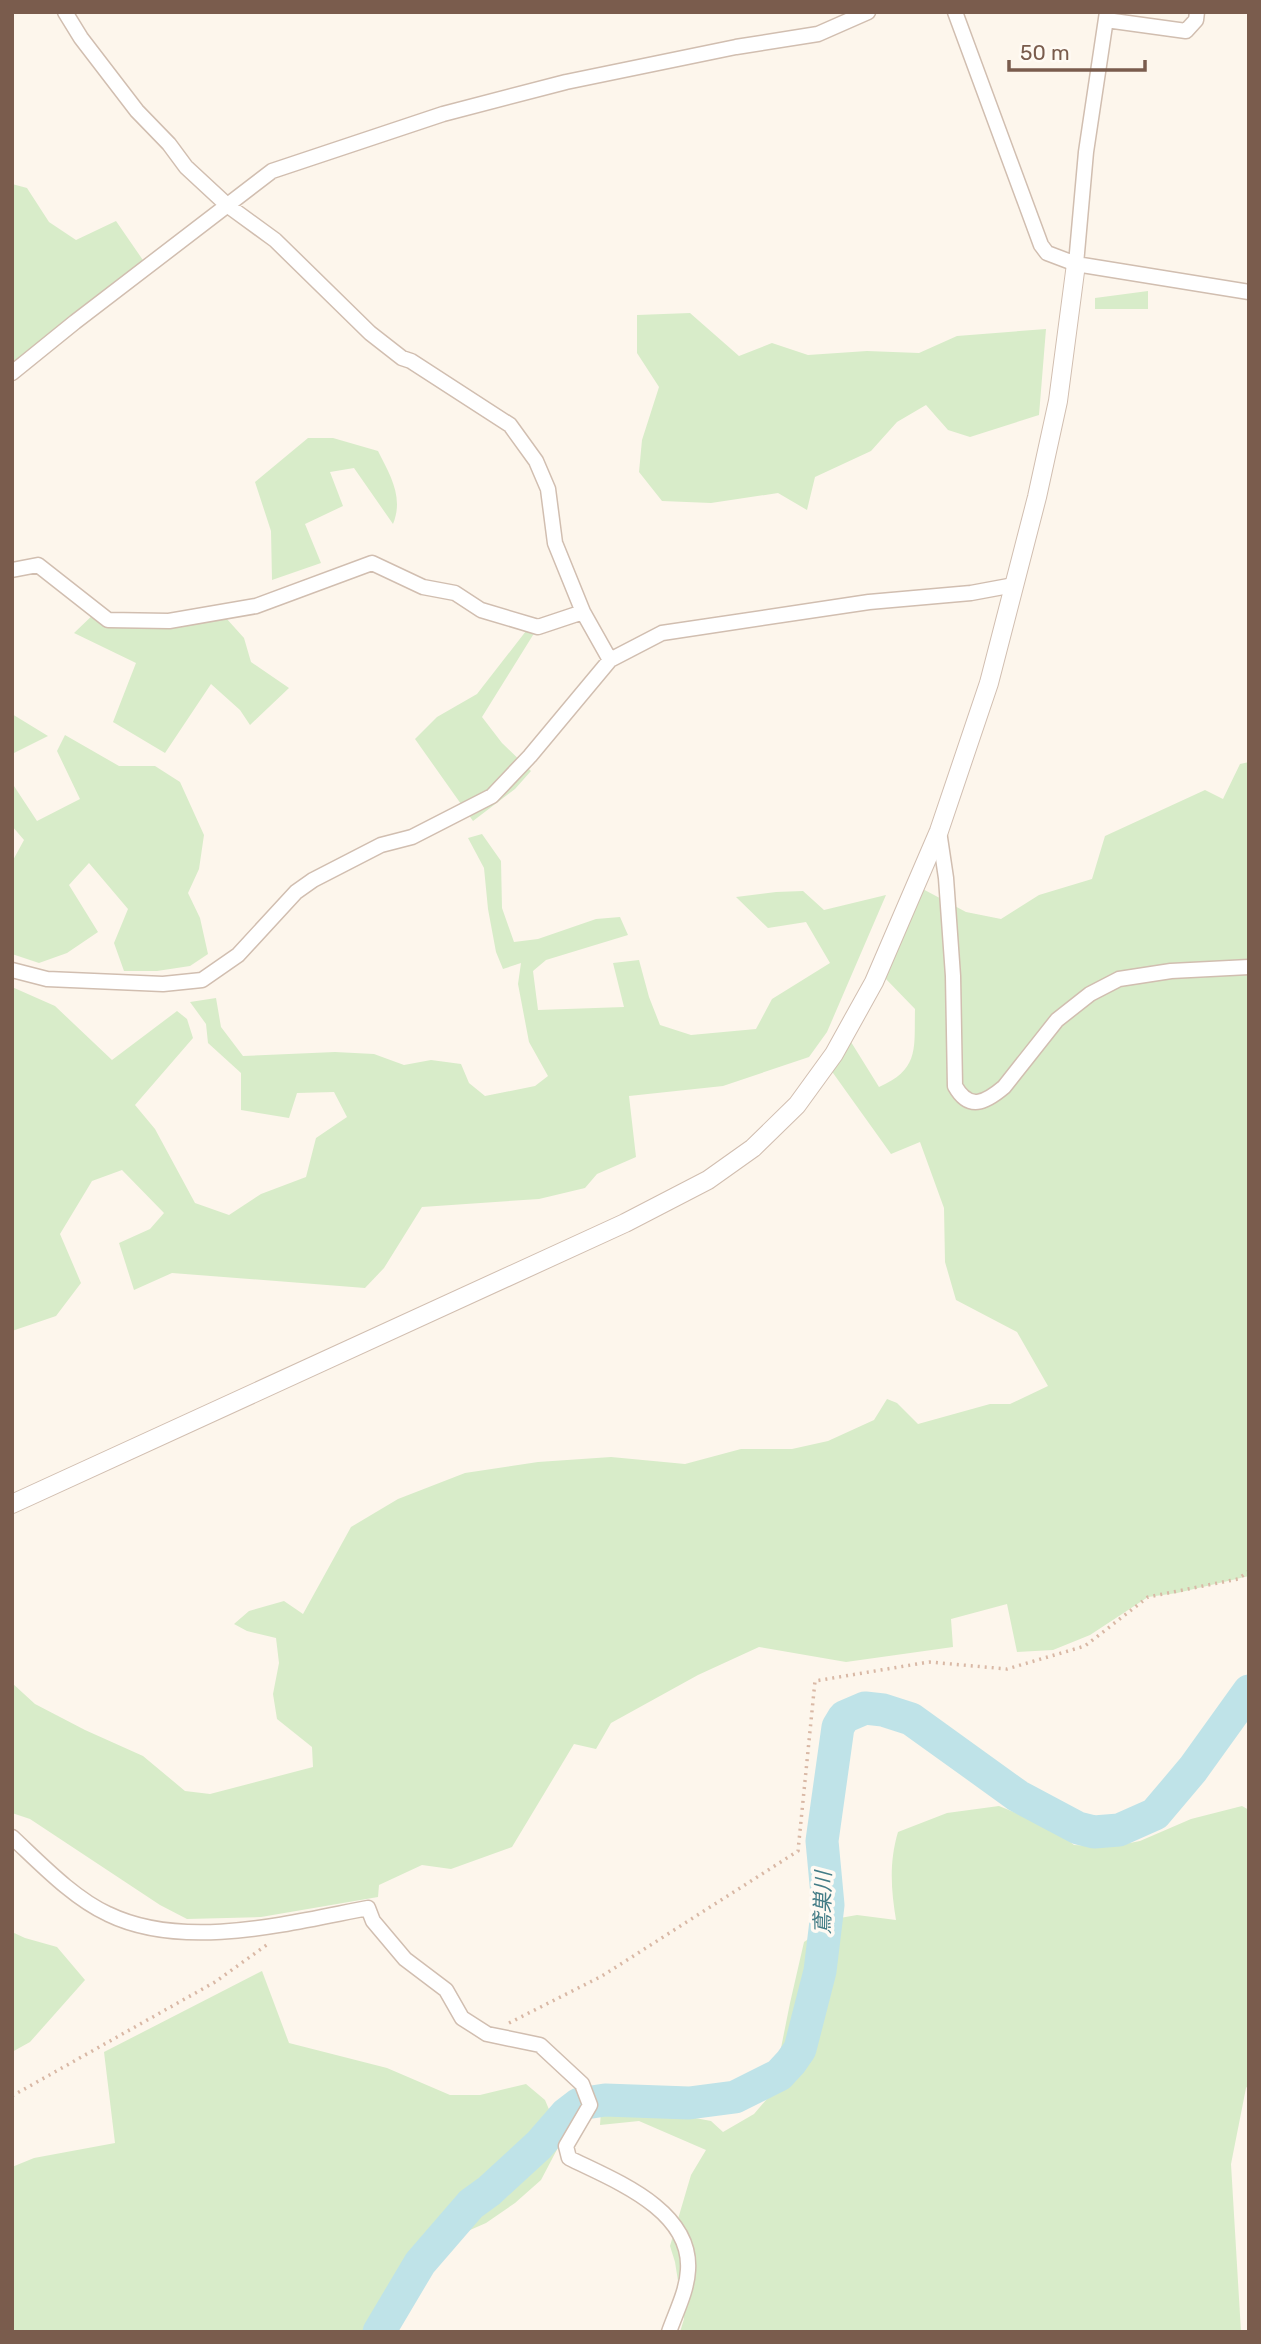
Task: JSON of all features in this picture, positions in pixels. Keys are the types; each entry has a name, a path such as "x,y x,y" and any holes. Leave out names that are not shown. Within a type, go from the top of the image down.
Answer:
{"street":[{"path":"65,12 80,38 137,111 169,144 186,167 227,205 275,240 370,333 402,358 411,361 510,425 536,461 548,489 555,543 583,612 610,660"},
{"path":"12,373 272,171 443,114 566,82 736,47 818,34 868,12"},
{"path":"955,12 1041,244 1051,255 1076,264 1249,292"},
{"path":"12,1504 625,1223 708,1180 753,1148 797,1105 834,1054 874,982 939,831 989,683 1058,401 1076,264 1086,152 1106,16 1186,31 1195,20 1197,12"},
{"path":"12,570 38,565 108,620 169,621 256,606 372,563 423,587 454,593 481,610 538,627 583,612"},
{"path":"12,970 47,979 163,984 201,980 238,955 296,892 313,880 381,845 412,836 492,796 530,756 610,660 662,633 869,602 971,593 1014,584"},
{"path":"939,831 946,878 953,976 955,1086 966,1101 981,1102 996,1094 1057,1020 1090,993 1119,979 1171,971 1249,967"},
{"path":"12,1837 46,1869 89,1902 109,1915 148,1927 197,1932 246,1930 368,1908 373,1921 405,1959 446,1990 462,2018 487,2034 540,2045 582,2084 590,2105 566,2146 569,2158 624,2185 649,2201 674,2224 687,2250 688,2271 683,2294 669,2332"}],"path":[{"path":"487,2034 602,1976 798,1851 815,1681 929,1662 1007,1669 1085,1646 1148,1597 1238,1579 1249,1571"},
{"path":"12,2096 215,1982 269,1943"}],"green space":[{"path":"12,184 27,188 49,222 76,240 116,221 147,266 12,370"},
{"path":"1148,291 1148,309 1095,309 1095,298"},
{"path":"690,313 739,356 772,343 808,355 867,351 919,353 957,336 1046,329 1039,415 970,437 948,430 926,405 897,422 871,451 815,477 807,510 778,493 711,503 662,501 639,472 642,440 659,387 637,353 637,315"},
{"path":"308,438 333,438 378,451 394,486 396,514 393,524 354,468 330,472 343,506 305,524 321,563 272,580 271,531 255,482"},
{"path":"97,611 115,625 226,618 244,638 251,662 289,688 250,725 240,710 211,684 165,753 113,722 136,663 74,633"},
{"path":"538,627 482,717 502,743 531,771 515,789 473,821 415,739 437,717 477,694 526,631"},
{"path":"12,714 48,736 12,754"},
{"path":"65,735 119,766 155,766 180,782 204,835 199,869 188,893 200,918 208,954 190,966 157,971 124,971 114,943 128,909 89,863 69,885 98,932 67,953 39,963 12,954 12,862 24,840 12,826 12,783 37,821 80,799 57,751"},
{"path":"1249,762 1249,1576 1148,1597 1090,1635 1053,1650 1017,1652 1007,1604 951,1619 953,1647 846,1662 759,1647 698,1675 611,1723 596,1749 574,1744 512,1847 451,1869 422,1865 379,1885 378,1897 261,1917 187,1919 160,1905 30,1819 12,1813 12,1683 35,1704 143,1756 185,1791 210,1794 313,1767 312,1747 277,1719 273,1694 279,1663 276,1638 247,1631 234,1624 249,1611 284,1601 303,1614 351,1527 398,1499 465,1473 538,1462 611,1457 685,1464 741,1449 792,1449 828,1441 874,1420 887,1399 897,1403 918,1424 990,1404 1010,1404 1048,1386 1017,1332 956,1300 945,1262 944,1208 920,1142 891,1154 828,1066 851,1042 879,1087 902,1073 908,1065 914,1046 915,1009 885,978 919,887 966,912 1001,919 1039,895 1092,879 1105,836 1205,790 1223,799 1240,764"},
{"path":"482,834 501,861 502,908 514,942 538,939 596,919 620,917 628,935 546,960 533,971 538,1010 624,1007 613,963 639,960 660,1025 691,1035 756,1029 772,999 830,963 806,922 768,928 736,897 803,891 824,910 886,895 827,1032 809,1057 723,1086 629,1096 636,1157 597,1174 585,1188 539,1199 422,1207 384,1268 365,1288 172,1273 134,1290 119,1243 150,1229 164,1213 122,1170 92,1181 60,1234 81,1283 56,1316 12,1331 12,987 55,1006 112,1060 177,1011 187,1019 193,1038 135,1105 155,1129 195,1203 229,1215 261,1194 306,1177 316,1138 347,1117 334,1092 297,1093 289,1118 241,1110 241,1073 208,1043 206,1024 190,1002 216,998 221,1027 243,1056 335,1052 374,1054 404,1065 431,1060 461,1064 469,1083 485,1096 535,1086 548,1076 529,1042 518,984 521,963 503,969 496,952 484,868 468,838"},
{"path":"999,1806 1055,1829 1074,1845 1110,1847 1140,1841 1191,1819 1242,1806 1249,1810 1249,2084 1231,2164 1241,2332 680,2332 684,2319 670,2246 691,2175 706,2150 639,2121 600,2125 601,2111 658,2111 711,2121 723,2132 754,2114 772,2093 804,1942 840,1918 857,1915 896,1920 892,1876 898,1832 947,1813"},
{"path":"12,1932 57,1947 85,1980 30,2042 12,2052"},
{"path":"262,1971 289,2043 387,2068 450,2095 480,2095 526,2084 545,2100 562,2140 541,2180 515,2203 486,2223 420,2252 410,2260 388,2292 371,2332 12,2332 12,2167 34,2158 115,2143 104,2052"}],"waterway":[{"name":"鳶巣川","path":"379,2332 420,2263 471,2204 539,2145 566,2114 579,2104 605,2100 689,2103 735,2097 779,2075 791,2062 800,2049 820,1971 828,1905 822,1841 838,1727 844,1717 865,1708 883,1710 911,1719 1018,1796 1078,1828 1094,1832 1119,1830 1155,1814 1193,1769 1249,1691"}]}
